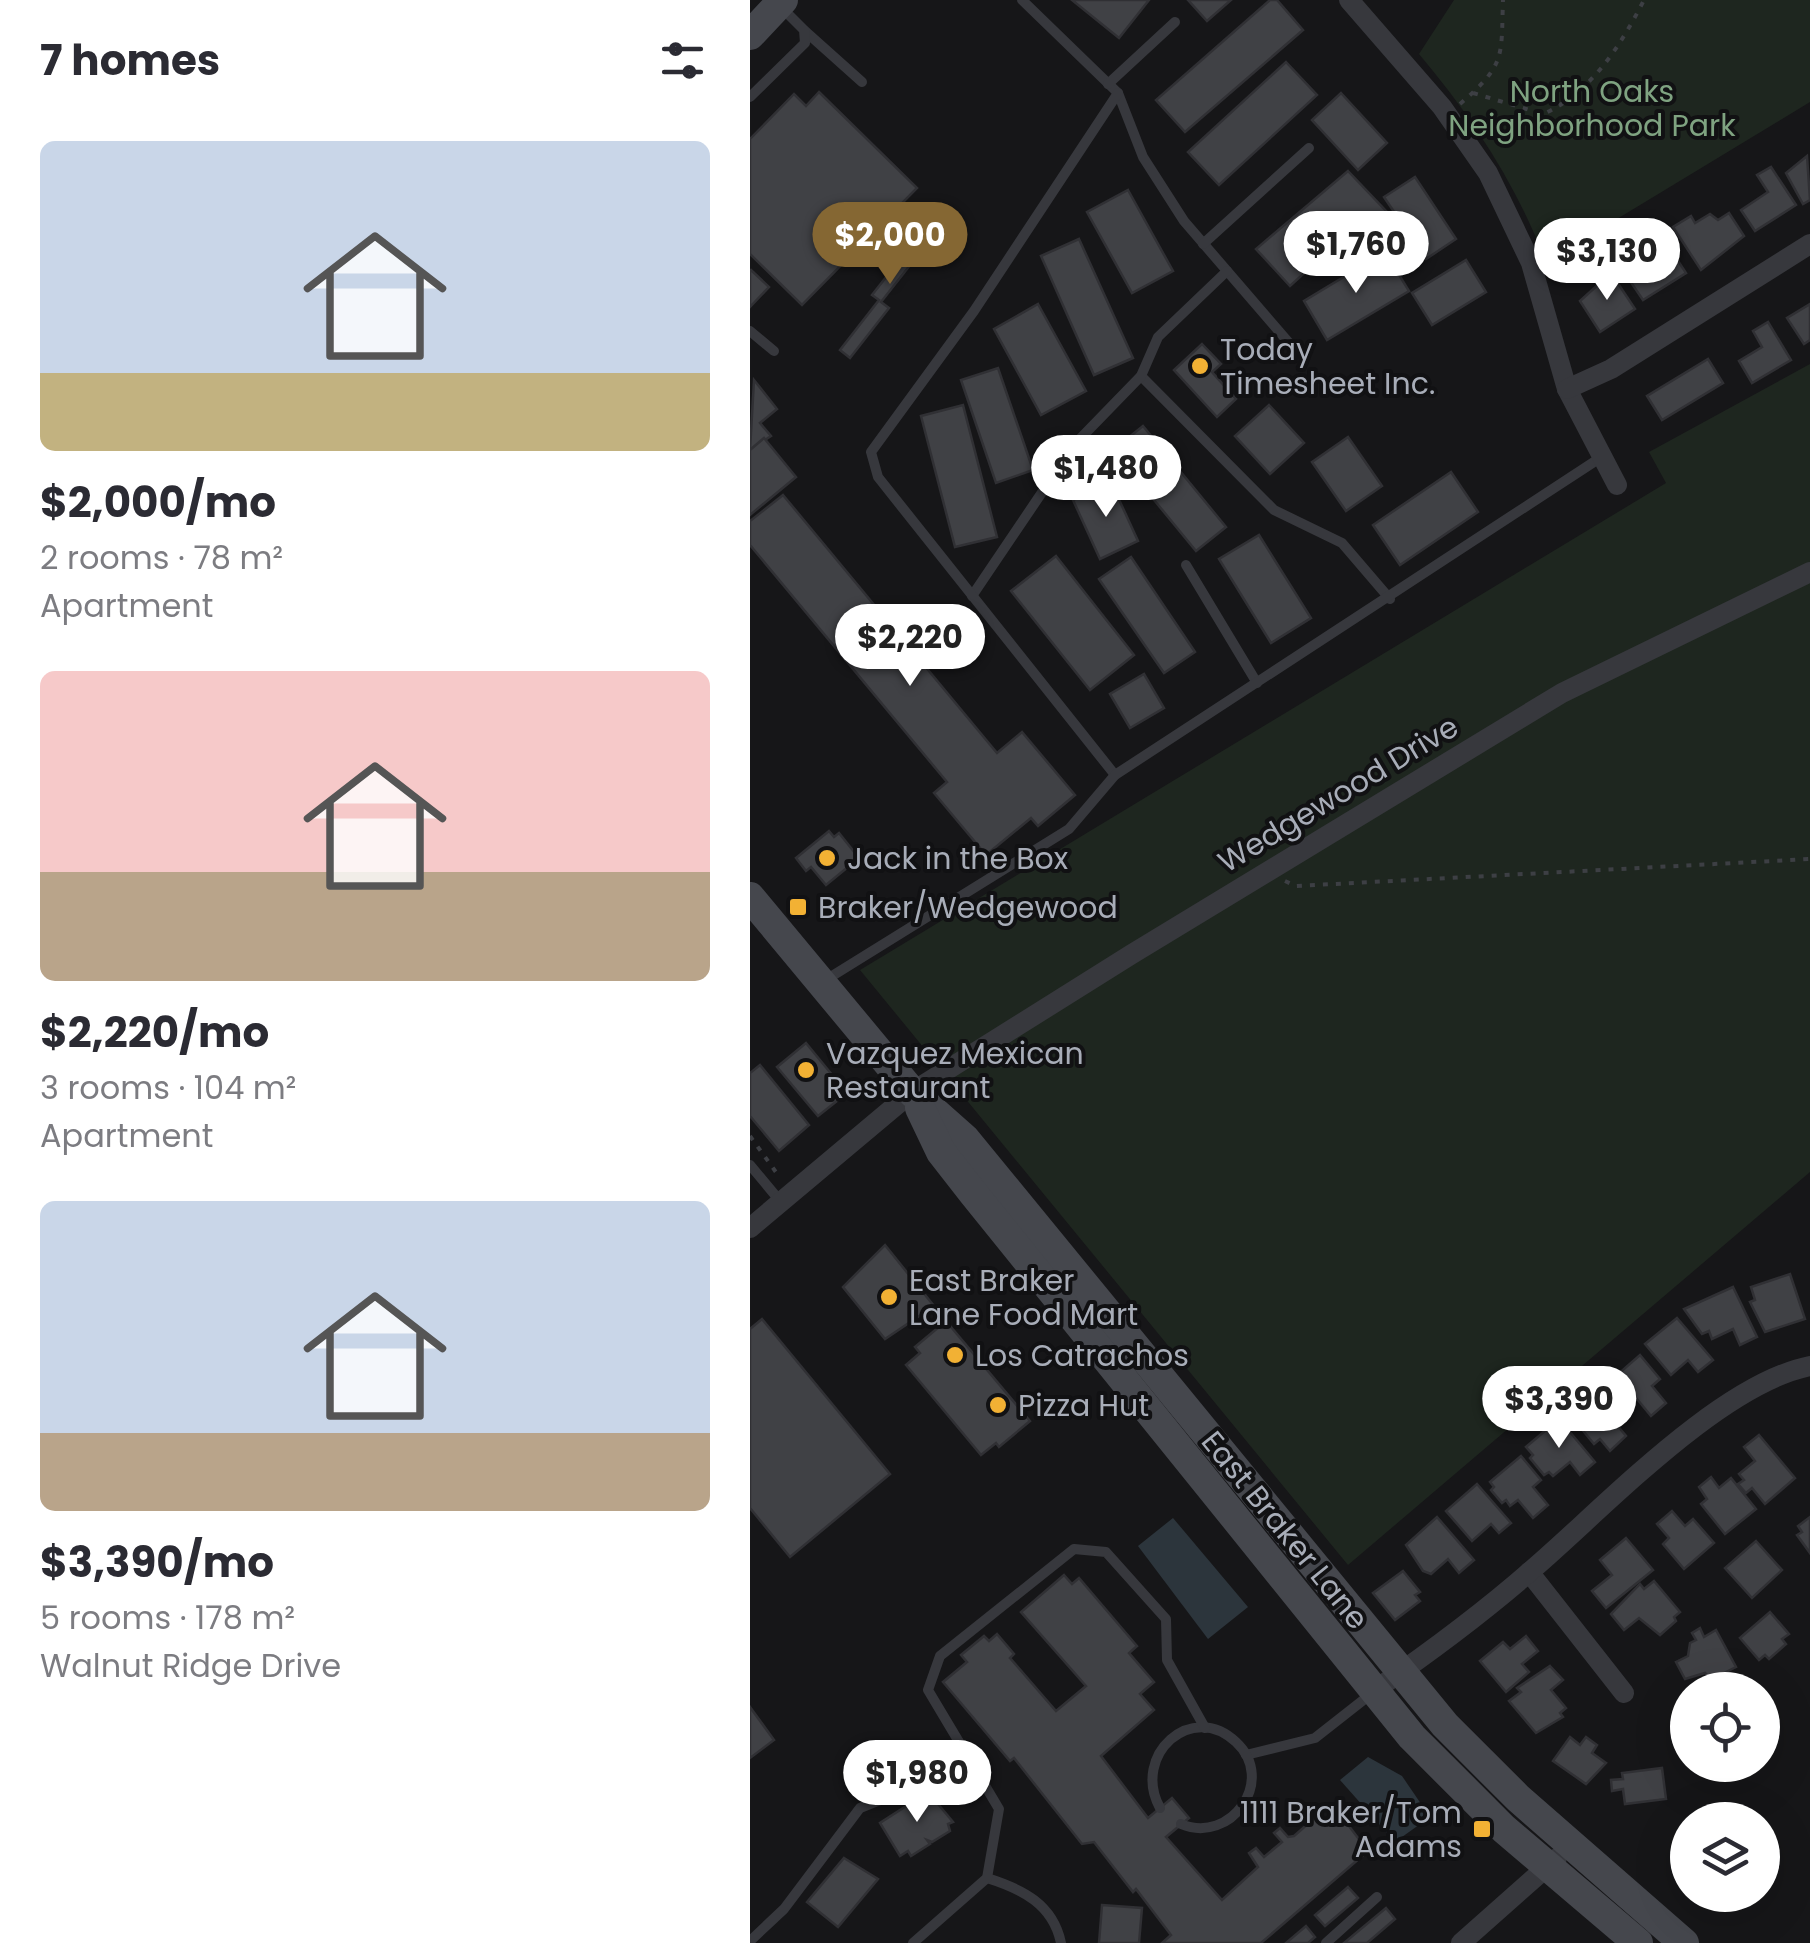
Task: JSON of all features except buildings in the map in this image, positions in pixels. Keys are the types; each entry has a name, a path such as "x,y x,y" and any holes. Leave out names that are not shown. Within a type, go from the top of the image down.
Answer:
{"main road":[{"path":"750,34 781,2"},
{"name":"East Braker Lane","path":"750,897 912,1092 965,1139 1401,1672 1480,1762 1684,1943"},
{"name":"East Braker Lane","path":"912,1092 942,1152 973,1194 1375,1690 1456,1784 1638,1943"}],"street":[{"path":"1349,0 1447,114 1488,173 1531,263 1567,389 1617,485"},
{"path":"1567,389 1611,369 1810,244"},
{"name":"Wedgewood Drive","path":"750,1228 912,1092 1562,693 1810,572"},
{"path":"1375,1690 1529,1572 1719,1408 1780,1372 1810,1366"},
{"path":"1529,1572 1624,1693"},
{"path":"1461,1943 1572,1844"}],"lane":[{"path":"1022,0 1113,88 1143,157 1203,244 1290,344"},
{"path":"781,2 804,30 862,82"},
{"path":"1115,775 878,477 871,452 974,312 1113,88 1175,22"},
{"path":"750,96 805,43 804,30"},
{"path":"1203,244 1308,148"},
{"path":"972,596 1074,445 1141,376 1158,337 1226,272"},
{"path":"750,331 774,350"},
{"path":"1141,376 1274,510 1342,543 1390,599"},
{"path":"820,984 1068,829 1115,775 1390,599 1600,458"},
{"path":"1186,565 1256,684"},
{"path":"750,1165 780,1200"},
{"path":"913,1943 988,1878 998,1809 928,1690 940,1656 1074,1550 1106,1552 1166,1619 1167,1660 1206,1728"},
{"path":"1246,1755 1315,1738 1375,1690"},
{"path":"1160,1808 1150,1780 1160,1748 1188,1730 1206,1728 1236,1742 1246,1755 1252,1787 1236,1816 1206,1829 1181,1824"},
{"path":"750,1941 784,1909 860,1808 970,1764"},
{"path":"988,1878 1019,1888 1046,1909 1061,1943"},
{"path":"1326,1943 1377,1897"}],"path":[{"path":"1447,114 1492,77 1502,50 1503,0"},
{"path":"1473,93 1543,114 1561,106 1593,78 1626,34 1644,0"},
{"path":"1267,873 1296,886 1810,859"}],"green space":[{"name":"North Oaks Neighborhood Park","path":"1454,0 1810,0 1810,102 1546,262 1491,153 1419,54"},
{"path":"1810,364 1810,1172 1348,1565 860,970 1666,483 1649,452"}],"shaded area":[{"path":"1173,1518 1248,1607 1208,1639 1138,1546"},
{"path":"1368,1757 1402,1776 1430,1817 1395,1842 1340,1780"}],"place":[{"name":"Today Timesheet Inc.","path":"1200,366"},
{"name":"Jack in the Box","path":"827,858"},
{"name":"Braker/Wedgewood","path":"798,907"},
{"name":"Vazquez Mexican Restaurant","path":"806,1070"},
{"name":"East Braker Lane Food Mart","path":"889,1297"},
{"name":"Los Catrachos","path":"955,1355"},
{"name":"Pizza Hut","path":"998,1405"},
{"name":"1111 Braker/Tom Adams","path":"1482,1829"}]}
